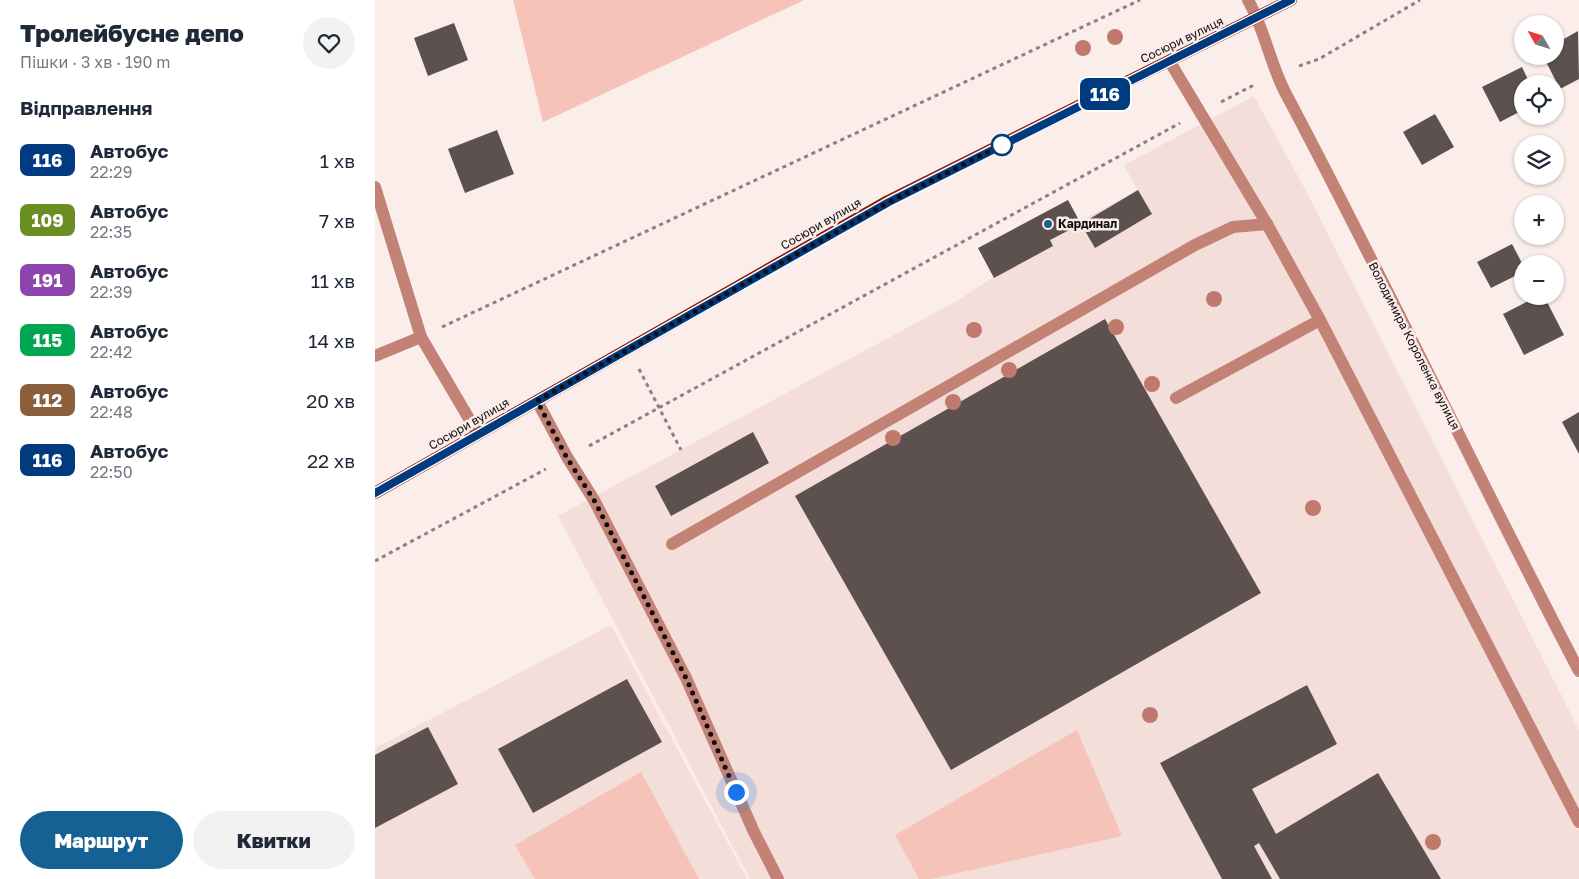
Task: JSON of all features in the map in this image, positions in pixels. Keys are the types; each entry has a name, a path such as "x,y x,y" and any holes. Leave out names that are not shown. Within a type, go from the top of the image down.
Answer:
{"main road":[{"name":"Сосюри вулиця","path":"375,493 889,202 1291,0"}],"street":[{"name":"Володимира Короленка вулиця","path":"1248,0 1258,18 1275,75 1323,164 1527,572 1579,671"},
{"path":"1170,62 1267,224 1321,320 1579,822"},
{"path":"375,188 421,337 478,434"},
{"path":"672,544 1195,245 1233,226 1267,224"},
{"path":"1176,398 1321,320"},
{"path":"375,356 421,337"},
{"path":"537,401 567,458 594,500 686,678 754,832 778,879"}],"path":[{"path":"421,337 1140,0"},
{"path":"375,561 1200,112 1275,75 1319,59 1421,0"},
{"path":"629,349 681,450"}],"shaded area":[{"path":"513,0 804,0 543,122"},
{"path":"1254,96 1306,191 1579,730 1579,879 750,879 558,516 955,302 1083,219 1138,191 1124,165"},
{"path":"611,625 747,879 375,879 375,748"},
{"path":"1077,730 1122,836 931,879 919,879 895,835"},
{"path":"641,772 699,879 535,879 515,845"}],"building":[{"path":"454,23 468,60 428,76 414,38"},
{"path":"1578,31 1579,79 1564,87 1564,75 1553,75 1548,65 1564,65 1564,39"},
{"path":"1522,67 1526,75 1514,75 1514,115 1500,122 1482,87"},
{"path":"1435,114 1454,147 1422,165 1403,132"},
{"path":"497,130 514,174 465,193 448,149"},
{"path":"1138,190 1152,214 1095,248 1081,224"},
{"path":"1068,200 1081,224 1050,240 1053,246 994,278 978,248"},
{"path":"1512,244 1518,255 1514,255 1514,276 1491,288 1477,262"},
{"path":"1520,305 1549,305 1564,335 1524,355 1503,314"},
{"path":"1105,319 1261,593 951,770 795,496"},
{"path":"1579,412 1579,454 1562,422"},
{"path":"753,432 769,463 671,516 655,486"},
{"path":"627,679 662,742 533,813 498,749"},
{"path":"1307,685 1337,744 1252,789 1276,834 1378,773 1441,879 1280,879 1259,843 1254,846 1272,879 1222,879 1160,763"},
{"path":"428,727 458,784 375,828 375,755"}],"bus line":[{"name":"116","path":"375,493 889,202 1291,0"}],"place":[{"name":"Кардинал","path":"1048,224"}],"route":[{"path":"736,792 686,678 594,500 567,458 537,401 889,202 1002,145"}]}
